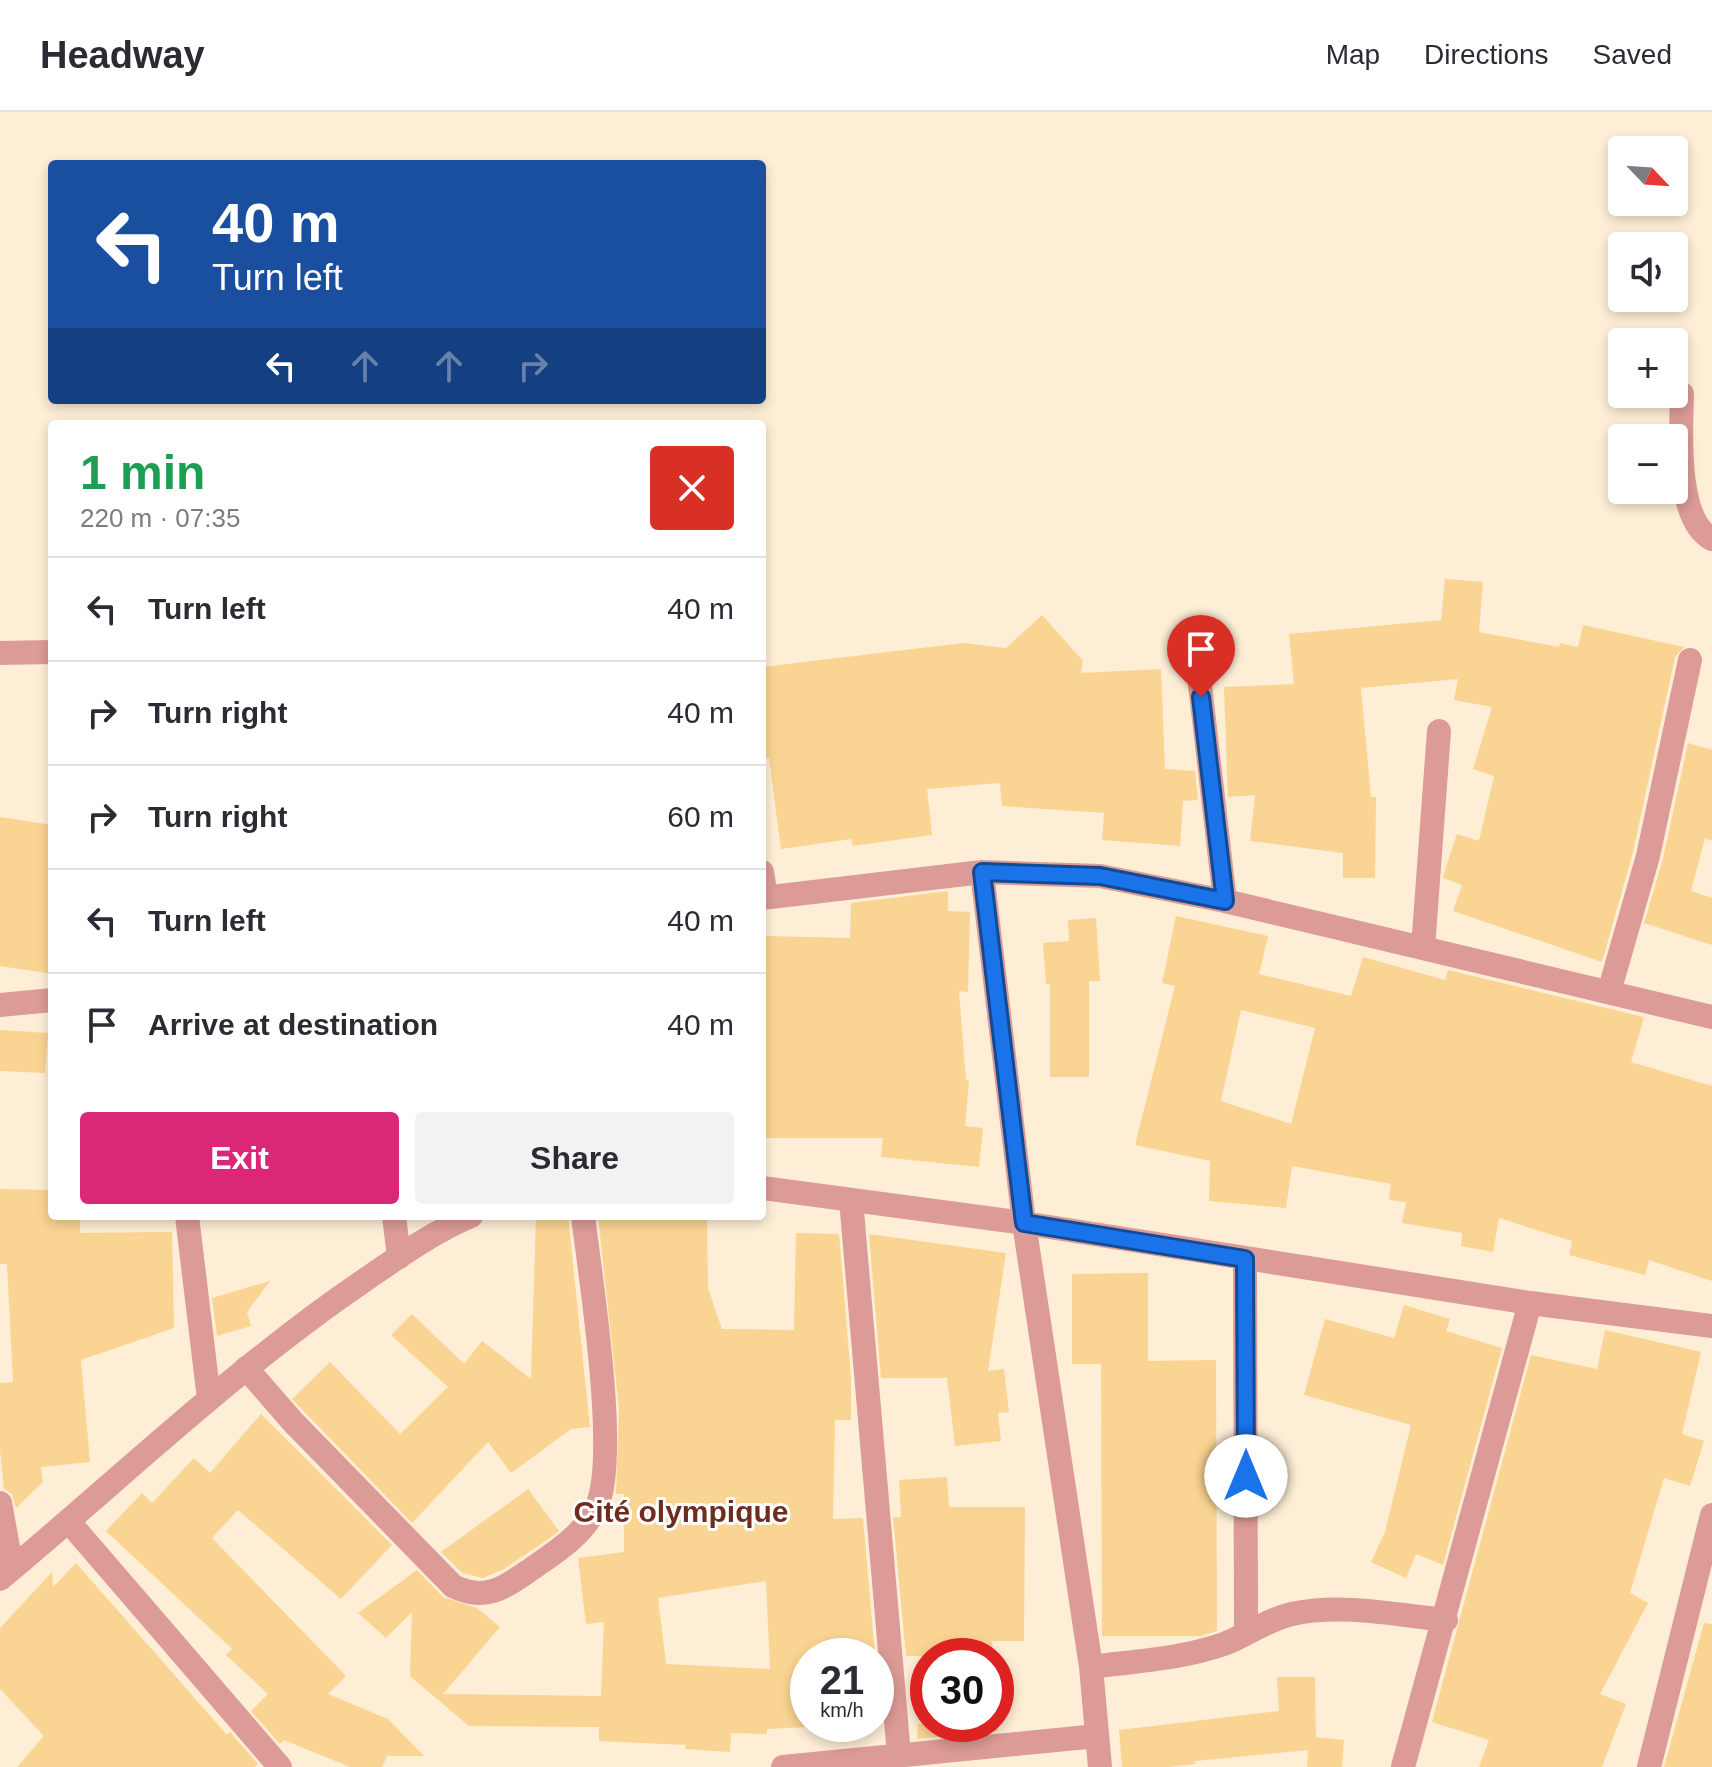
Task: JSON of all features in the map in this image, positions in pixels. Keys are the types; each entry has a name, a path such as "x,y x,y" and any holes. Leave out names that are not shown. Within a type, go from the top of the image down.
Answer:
{"street":[{"path":"1682,408 1681,453 1685,484 1698,528 1712,539"},
{"path":"0,653 48,652"},
{"path":"1609,992 1648,856 1690,660"},
{"path":"1198,668 1225,901"},
{"path":"1423,948 1439,731"},
{"path":"766,897 982,872 1100,876 1225,901 1712,1017"},
{"path":"982,872 1024,1223 1091,1667 1100,1767"},
{"path":"0,1005 48,1000"},
{"path":"766,1189 1024,1223 1530,1303 1712,1326"},
{"path":"851,1200 899,1755"},
{"path":"187,1220 209,1399"},
{"path":"394,1220 399,1257"},
{"path":"6,1574 246,1368 399,1257 462,1220"},
{"path":"246,1368 293,1422 453,1586 482,1595 501,1590 566,1545 584,1527 597,1506 604,1482 598,1342 583,1220"},
{"path":"1245,1259 1246,1632"},
{"path":"1403,1767 1446,1620 1530,1303"},
{"path":"0,1503 6,1574"},
{"path":"69,1522 280,1767"},
{"path":"1649,1767 1711,1526"},
{"path":"1091,1667 1188,1655 1228,1642 1293,1614 1324,1610 1446,1620"},
{"path":"783,1767 1097,1736"}],"building":[{"path":"1445,579 1483,582 1479,632 1559,647 1560,643 1578,647 1583,625 1684,647 1675,657 1633,852 1602,962 1453,911 1462,885 1443,878 1444,873 1457,834 1479,841 1494,776 1473,769 1492,707 1454,700 1458,679 1361,688 1371,797 1376,797 1375,878 1343,878 1343,853 1250,841 1255,795 1228,797 1224,687 1294,684 1289,634 1441,620"},
{"path":"1042,615 1083,661 1081,673 1161,669 1165,769 1195,771 1198,800 1183,801 1180,846 1102,840 1104,813 1002,806 1000,783 927,789 932,835 852,846 852,839 781,849 769,758 766,758 766,667 963,643 1006,648"},
{"path":"1688,743 1712,750 1712,841 1705,838 1691,891 1712,898 1712,945 1644,923 1663,859"},
{"path":"0,817 48,824 48,973 0,966"},
{"path":"948,891 948,911 970,912 968,992 959,991 966,1080 969,1081 965,1126 983,1128 979,1167 881,1157 883,1138 766,1138 766,936 850,938 851,903"},
{"path":"1176,916 1268,936 1259,974 1351,996 1363,957 1445,980 1448,970 1644,1017 1631,1062 1712,1086 1712,1281 1649,1260 1645,1275 1569,1255 1572,1241 1499,1218 1493,1252 1461,1246 1462,1233 1402,1223 1406,1202 1389,1200 1391,1184 1292,1166 1286,1208 1209,1201 1210,1161 1135,1145 1175,986 1162,983","holes":["1241,1010 1315,1028 1291,1124 1221,1101"]},
{"path":"1096,918 1100,981 1089,981 1089,1077 1050,1077 1050,984 1046,984 1043,943 1069,941 1068,920"},
{"path":"0,1030 48,1033 45,1073 0,1071"},
{"path":"0,1189 48,1190 48,1220 80,1220 80,1233 172,1232 174,1328 81,1360 90,1462 41,1467 43,1482 16,1508 12,1494 4,1489 0,1449 0,1383 13,1382 7,1264 0,1264"},
{"path":"536,1220 568,1220 590,1427 571,1429 511,1473 488,1442 412,1523 292,1399 330,1362 400,1434 448,1387 391,1335 412,1314 464,1364 482,1341 531,1379"},
{"path":"598,1220 707,1220 708,1288 722,1329 794,1330 796,1233 839,1234 851,1378 851,1420 835,1420 833,1519 863,1518 873,1638 790,1638 790,1728 767,1729 767,1734 731,1733 730,1752 685,1749 686,1745 599,1741 599,1727 469,1726 410,1676 412,1612 386,1638 358,1613 417,1570 443,1597 477,1608 500,1627 443,1694 601,1696 604,1622 586,1624 578,1558 624,1552 624,1494 616,1494 619,1409","holes":["766,1581 770,1669 666,1664 658,1598"]},
{"path":"869,1234 1006,1253 988,1371 1004,1369 1009,1412 998,1413 1001,1441 955,1446 947,1378 881,1378"},
{"path":"1148,1273 1148,1361 1216,1360 1217,1631 1200,1636 1102,1636 1101,1364 1072,1364 1072,1274"},
{"path":"270,1281 247,1312 251,1326 217,1336 212,1298"},
{"path":"1404,1305 1450,1319 1446,1331 1502,1348 1443,1565 1416,1554 1406,1578 1371,1562 1385,1532 1411,1425 1304,1395 1325,1319 1394,1338"},
{"path":"1605,1330 1701,1352 1682,1434 1704,1441 1690,1486 1664,1478 1630,1593 1648,1603 1600,1694 1626,1704 1602,1767 1479,1767 1489,1740 1432,1722 1531,1355 1597,1369"},
{"path":"261,1414 392,1545 341,1599 238,1510 212,1538 346,1676 328,1694 388,1719 424,1756 387,1756 382,1767 350,1767 284,1740 280,1744 251,1711 268,1694 226,1655 232,1649 106,1531 142,1493 152,1503 194,1458 210,1473"},
{"path":"947,1477 949,1507 1025,1507 1024,1641 1014,1641 1014,1638 910,1638 910,1656 906,1656 893,1517 901,1517 899,1480"},
{"path":"528,1489 559,1531 550,1538 504,1569 483,1578 462,1573 441,1552"},
{"path":"76,1563 227,1735 230,1732 258,1764 255,1767 17,1767 44,1736 0,1689 0,1628 52,1572 53,1587"},
{"path":"1704,1623 1712,1624 1712,1767 1664,1767"},
{"path":"1277,1677 1315,1677 1316,1737 1344,1740 1342,1767 1307,1767 1308,1750 1195,1761 1195,1764 1169,1767 1122,1767 1119,1730 1279,1711"}],"district":[{"name":"Cité olympique","path":"681,1512"}],"route":[{"path":"1201,697 1225,901 1100,876 982,872 1024,1223 1245,1259 1246,1476"}]}
